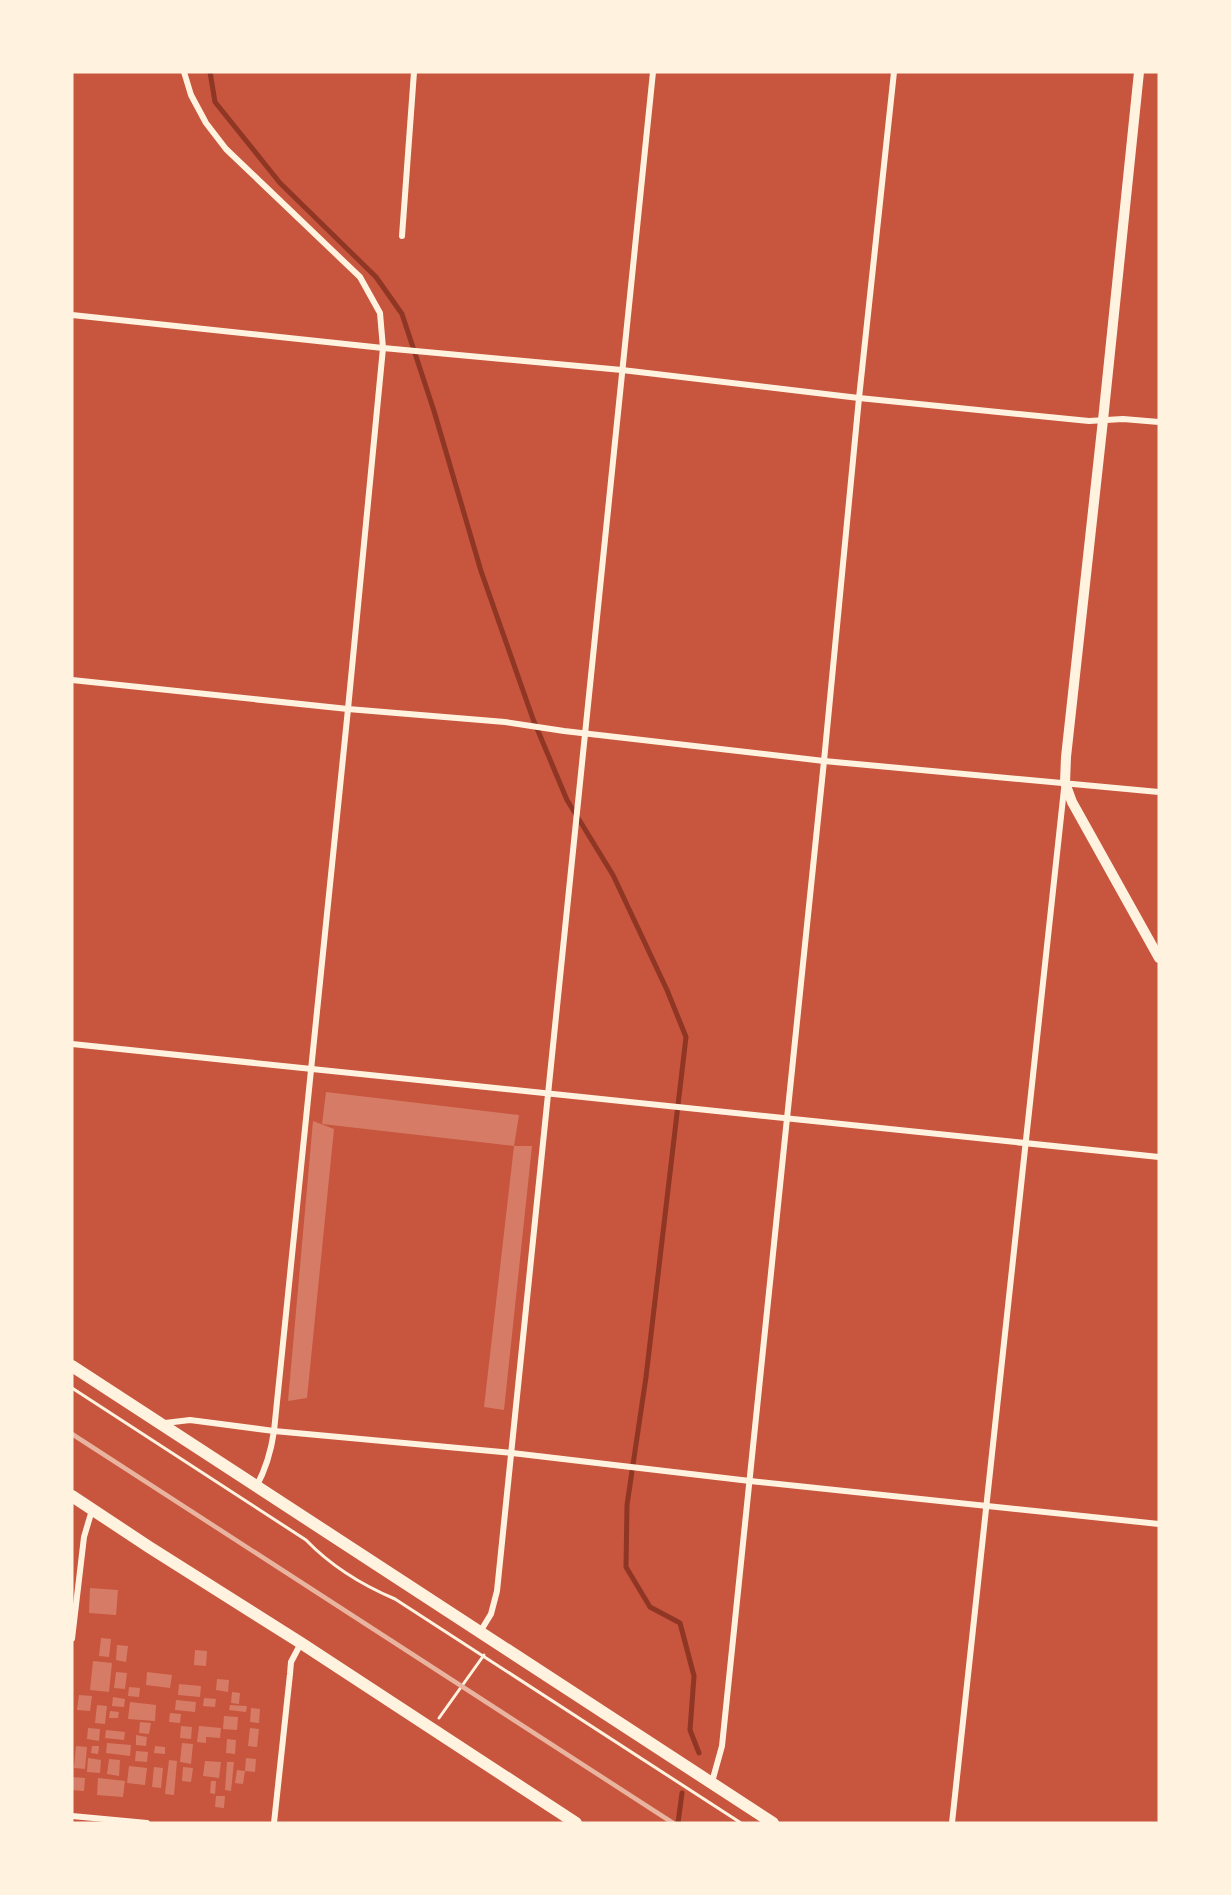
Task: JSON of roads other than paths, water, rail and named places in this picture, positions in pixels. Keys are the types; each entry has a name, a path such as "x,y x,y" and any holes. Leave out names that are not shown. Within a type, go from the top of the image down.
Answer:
{"main road":[{"path":"72,1366 773,1823"},
{"path":"72,1496 576,1823"}],"street":[{"path":"184,72 191,94 206,123 226,149 360,277 380,313 383,348 274,1431 268,1461 256,1487"},
{"path":"402,236 414,72"},
{"path":"480,1632 491,1614 497,1591 653,72"},
{"path":"712,1783 722,1746 894,72"},
{"path":"952,1823 985,1507 1027,1143 1139,72"},
{"path":"72,315 383,348 622,370 859,398 1089,421 1123,419 1159,422"},
{"path":"72,680 348,709 506,722 564,731 824,761 1159,792"},
{"path":"1065,783 1072,802 1159,958"},
{"path":"72,1044 1159,1157"},
{"path":"161,1424 190,1420 274,1431 512,1453 750,1482 1159,1524"},
{"path":"72,1639 84,1537 92,1509"},
{"path":"274,1823 290,1668 301,1643"},
{"path":"72,1815 147,1823"}],"waterway":[{"path":"210,72 215,102 280,183 376,277 402,314 434,411 481,571 533,719 567,800 613,875 667,990 686,1037 646,1377 627,1505 626,1567 650,1607 680,1623 694,1676 690,1730 699,1753"},
{"path":"678,1823 682,1793"}],"railway":[{"path":"72,1434 673,1823"}]}
